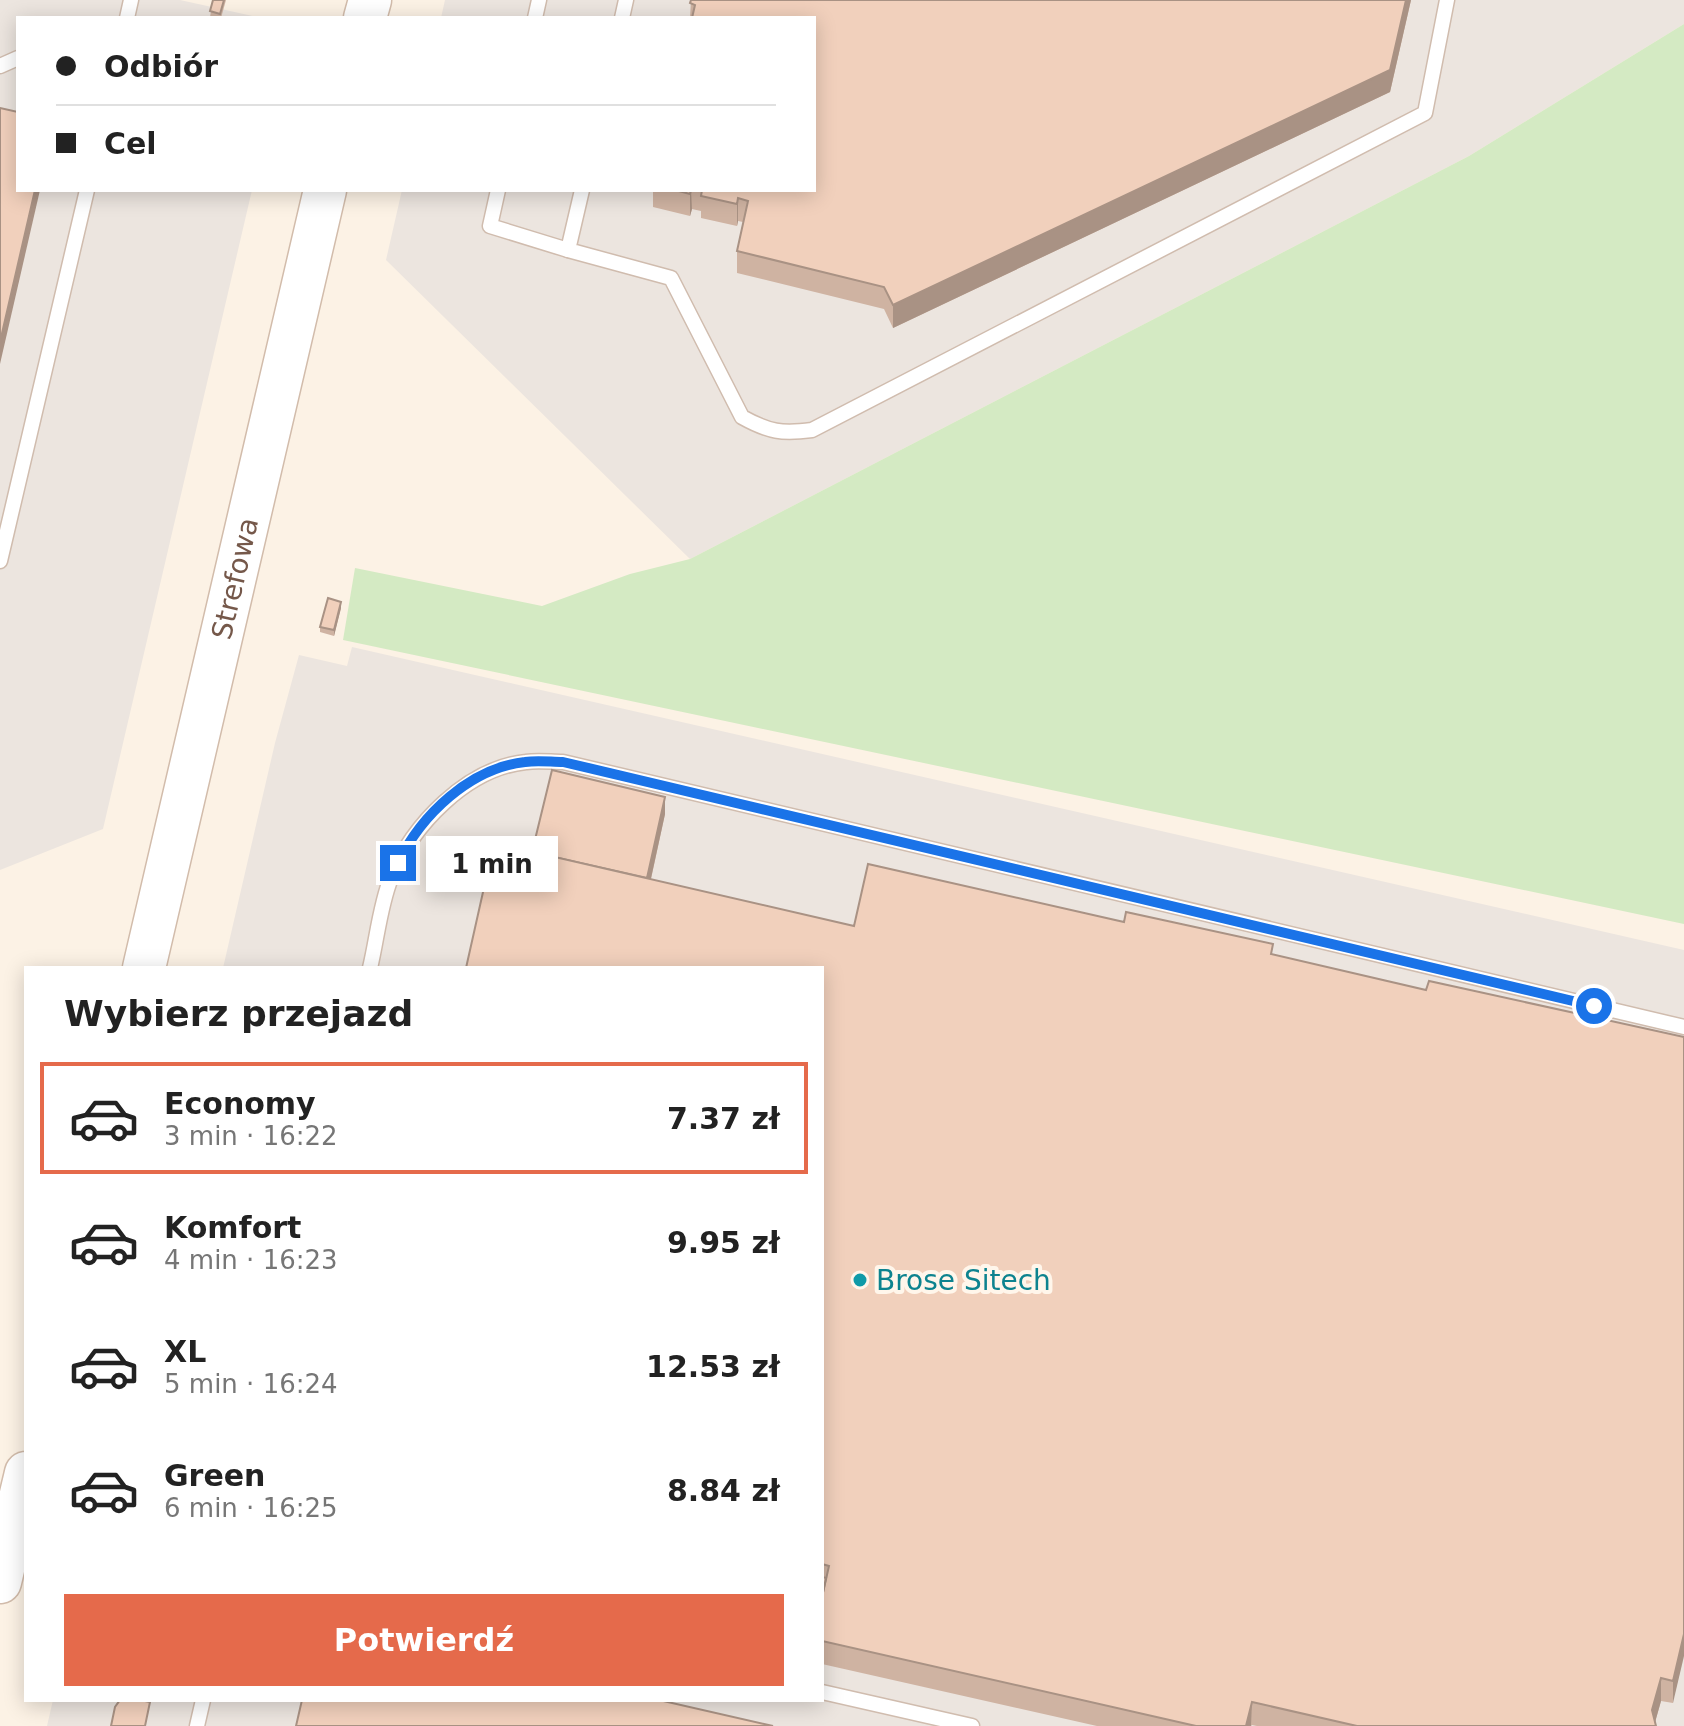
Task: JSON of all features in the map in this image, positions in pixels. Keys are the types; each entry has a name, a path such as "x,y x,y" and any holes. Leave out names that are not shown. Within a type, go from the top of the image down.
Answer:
{"street":[{"name":"Strefowa","path":"144,966 325,192"},
{"path":"10,1566 24,1485"}],"lane":[{"path":"498,192 490,226 671,278 742,417 775,431 812,430 1425,113 1447,0"},
{"path":"0,561 87,192"},
{"path":"568,250 582,192"},
{"path":"370,966 390,880 407,846 425,820 457,791 487,774 524,762 563,762 1684,1027"},
{"path":"824,1692 972,1726"},
{"path":"197,1726 203,1702"}],"shaded area":[{"path":"0,0 180,0 253,16 16,16 16,192 252,192 103,829 0,870"},
{"path":"445,0 1684,0 1684,24 1469,156 690,559 386,260 402,192 816,192 816,16 441,16"},
{"path":"352,647 1684,950 1684,1726 47,1726 53,1702 824,1702 824,966 223,966 275,743 299,655 347,666"}],"green space":[{"path":"1684,24 1684,924 343,640 355,568 542,606 630,574 690,559 1469,156"}],"building":[{"path":"213,0 224,0 220,14 210,11"},
{"path":"691,0 1406,0 1390,70 893,305 884,287 737,251 748,201 738,198 737,204 701,196 702,192 816,192 816,16 692,16 695,5 690,3"},
{"path":"0,108 16,112 16,192 35,192 0,342"},
{"path":"328,598 341,602 334,630 320,627"},
{"path":"552,770 665,797 647,878 532,852"},
{"path":"494,843 854,926 868,864 1124,922 1126,912 1273,944 1271,954 1426,990 1429,981 1684,1037 1684,1634 1673,1681 1661,1678 1652,1710 1656,1726 1357,1726 1252,1702 1246,1726 1196,1726 824,1641 824,1588 829,1566 824,1565 824,966 466,966"},
{"path":"119,1702 150,1702 145,1726 111,1726"},
{"path":"302,1702 668,1702 773,1726 296,1726"}],"place":[{"name":"Brose Sitech","path":"860,1280"}],"route":[{"path":"398,863 425,820 457,791 487,774 524,762 563,762 1594,1006"}]}
